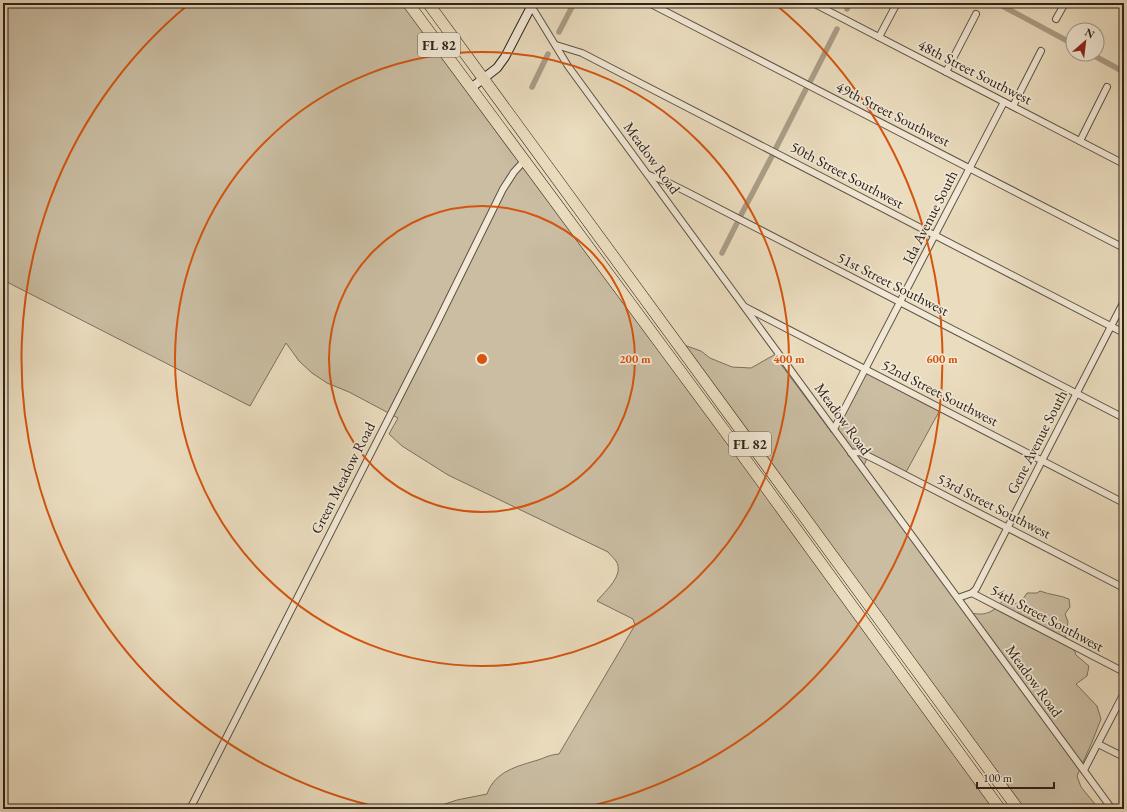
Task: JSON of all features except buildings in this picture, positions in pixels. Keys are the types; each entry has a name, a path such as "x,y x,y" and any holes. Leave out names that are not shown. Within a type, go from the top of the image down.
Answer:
{"highway":[{"name":"FL 82","path":"408,3 724,430 1000,809"},
{"name":"FL 82","path":"428,3 1018,809"},
{"path":"896,668 908,659"}],"street":[{"name":"49th Street Southwest","path":"649,3 1124,248"},
{"name":"48th Street Southwest","path":"813,3 1124,164"},
{"path":"879,37 896,3"},
{"path":"1056,19 1065,3"},
{"path":"471,88 497,68 505,57 532,4"},
{"name":"Meadow Road","path":"532,4 568,66 1112,809"},
{"path":"946,72 976,14"},
{"name":"50th Street Southwest","path":"556,45 582,53 1124,333"},
{"path":"1013,106 1041,51"},
{"path":"1080,141 1108,87"},
{"name":"Ida Avenue South","path":"834,429 1004,102"},
{"name":"Green Meadow Road","path":"190,809 504,189 514,172 524,161"},
{"name":"51st Street Southwest","path":"649,175 687,192 1124,418"},
{"name":"Gene Avenue South","path":"972,593 976,589 1124,301"},
{"name":"52nd Street Southwest","path":"744,306 1124,503"},
{"name":"53rd Street Southwest","path":"851,452 860,452 1124,588"},
{"name":"54th Street Southwest","path":"958,598 972,593 1124,672"},
{"path":"1084,770 1124,693"},
{"path":"1098,744 1124,757"}],"shaded area":[{"path":"3,3 404,3 996,809 430,809 457,800 487,794 491,786 501,775 515,767 559,754 635,625 633,619 597,601 609,588 616,577 618,566 616,561 608,552 448,475 402,446 389,434 398,418 349,392 327,383 312,373 299,361 286,343 250,406 3,280"},
{"path":"681,344 701,351 710,358 732,367 751,368 774,355 832,433 867,370 941,408 905,474 868,456 862,470 968,612 979,614 988,613 996,608 1003,600 1015,604 1021,602 1027,593 1037,593 1040,591 1069,599 1070,607 1065,614 1068,622 1065,636 1076,655 1089,666 1087,676 1076,684 1097,706 1101,719 1077,776 1081,787 1099,809 1022,809"}],"waterway":[{"path":"559,32 574,3"},
{"path":"847,9 850,3"},
{"path":"997,3 1065,40"},
{"path":"810,82 837,29"},
{"path":"532,87 548,54"},
{"path":"1105,62 1124,72"},
{"path":"776,148 806,89"},
{"path":"741,215 772,156"},
{"path":"722,253 737,223"}]}
